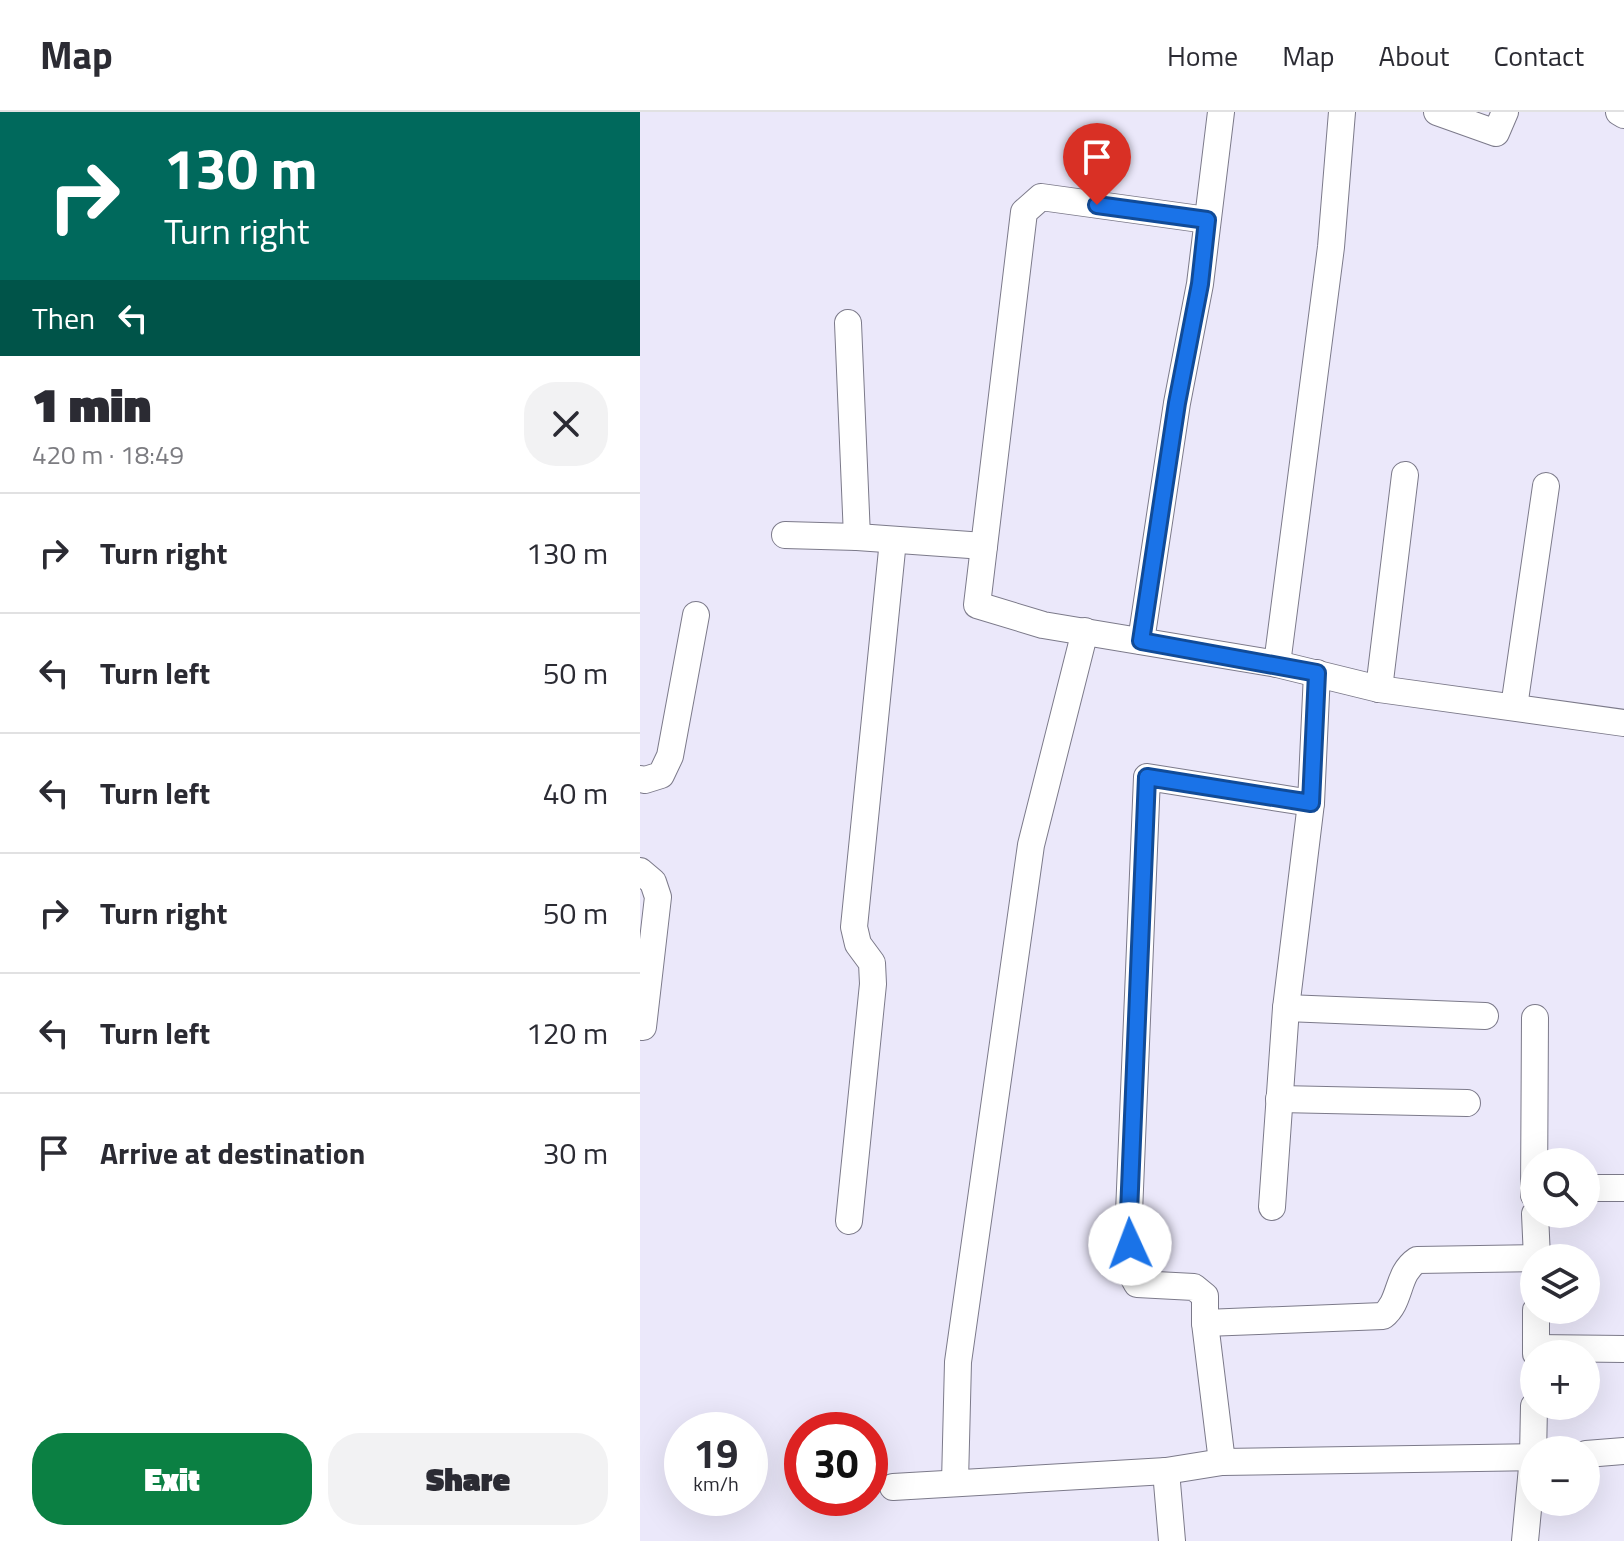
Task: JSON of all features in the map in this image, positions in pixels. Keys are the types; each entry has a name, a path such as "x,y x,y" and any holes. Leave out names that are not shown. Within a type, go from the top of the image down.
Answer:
{"street":[{"path":"1141,641 1177,403 1200,284 1221,112"},
{"path":"1277,664 1331,247 1342,112"},
{"path":"1437,112 1496,133 1505,112"},
{"path":"1207,220 1041,197 1024,212 977,605 1043,625 1277,664 1379,689 1624,723"},
{"path":"848,323 857,537"},
{"path":"1379,689 1405,475"},
{"path":"1514,707 1546,486"},
{"path":"785,535 984,546"},
{"path":"849,1221 873,984 872,963 858,944 854,927 893,540"},
{"path":"640,779 661,775 670,756 696,615"},
{"path":"955,1482 958,1362 1031,845 1085,631"},
{"path":"1272,1207 1286,1008 1311,803 1317,673"},
{"path":"1222,1462 1205,1323 1205,1296 1194,1287 1137,1284 1132,1275 1129,1198 1147,777 1311,803"},
{"path":"640,871 653,882 658,897 643,1027"},
{"path":"1286,1008 1485,1016"},
{"path":"1534,1148 1535,1018"},
{"path":"1279,1099 1467,1103"},
{"path":"1600,1188 1623,1188"},
{"path":"1205,1323 1383,1316 1391,1310 1406,1267 1417,1260 1520,1258"},
{"path":"1600,1350 1624,1349"},
{"path":"1600,1453 1624,1451"},
{"path":"893,1487 1166,1471 1222,1462 1520,1457"},
{"path":"1166,1471 1172,1541"},
{"path":"1525,1541 1528,1516"}],"route":[{"path":"1097,205 1207,220 1200,284 1177,403 1141,641 1317,673 1311,803 1147,777 1136,995 1130,1244"}]}
